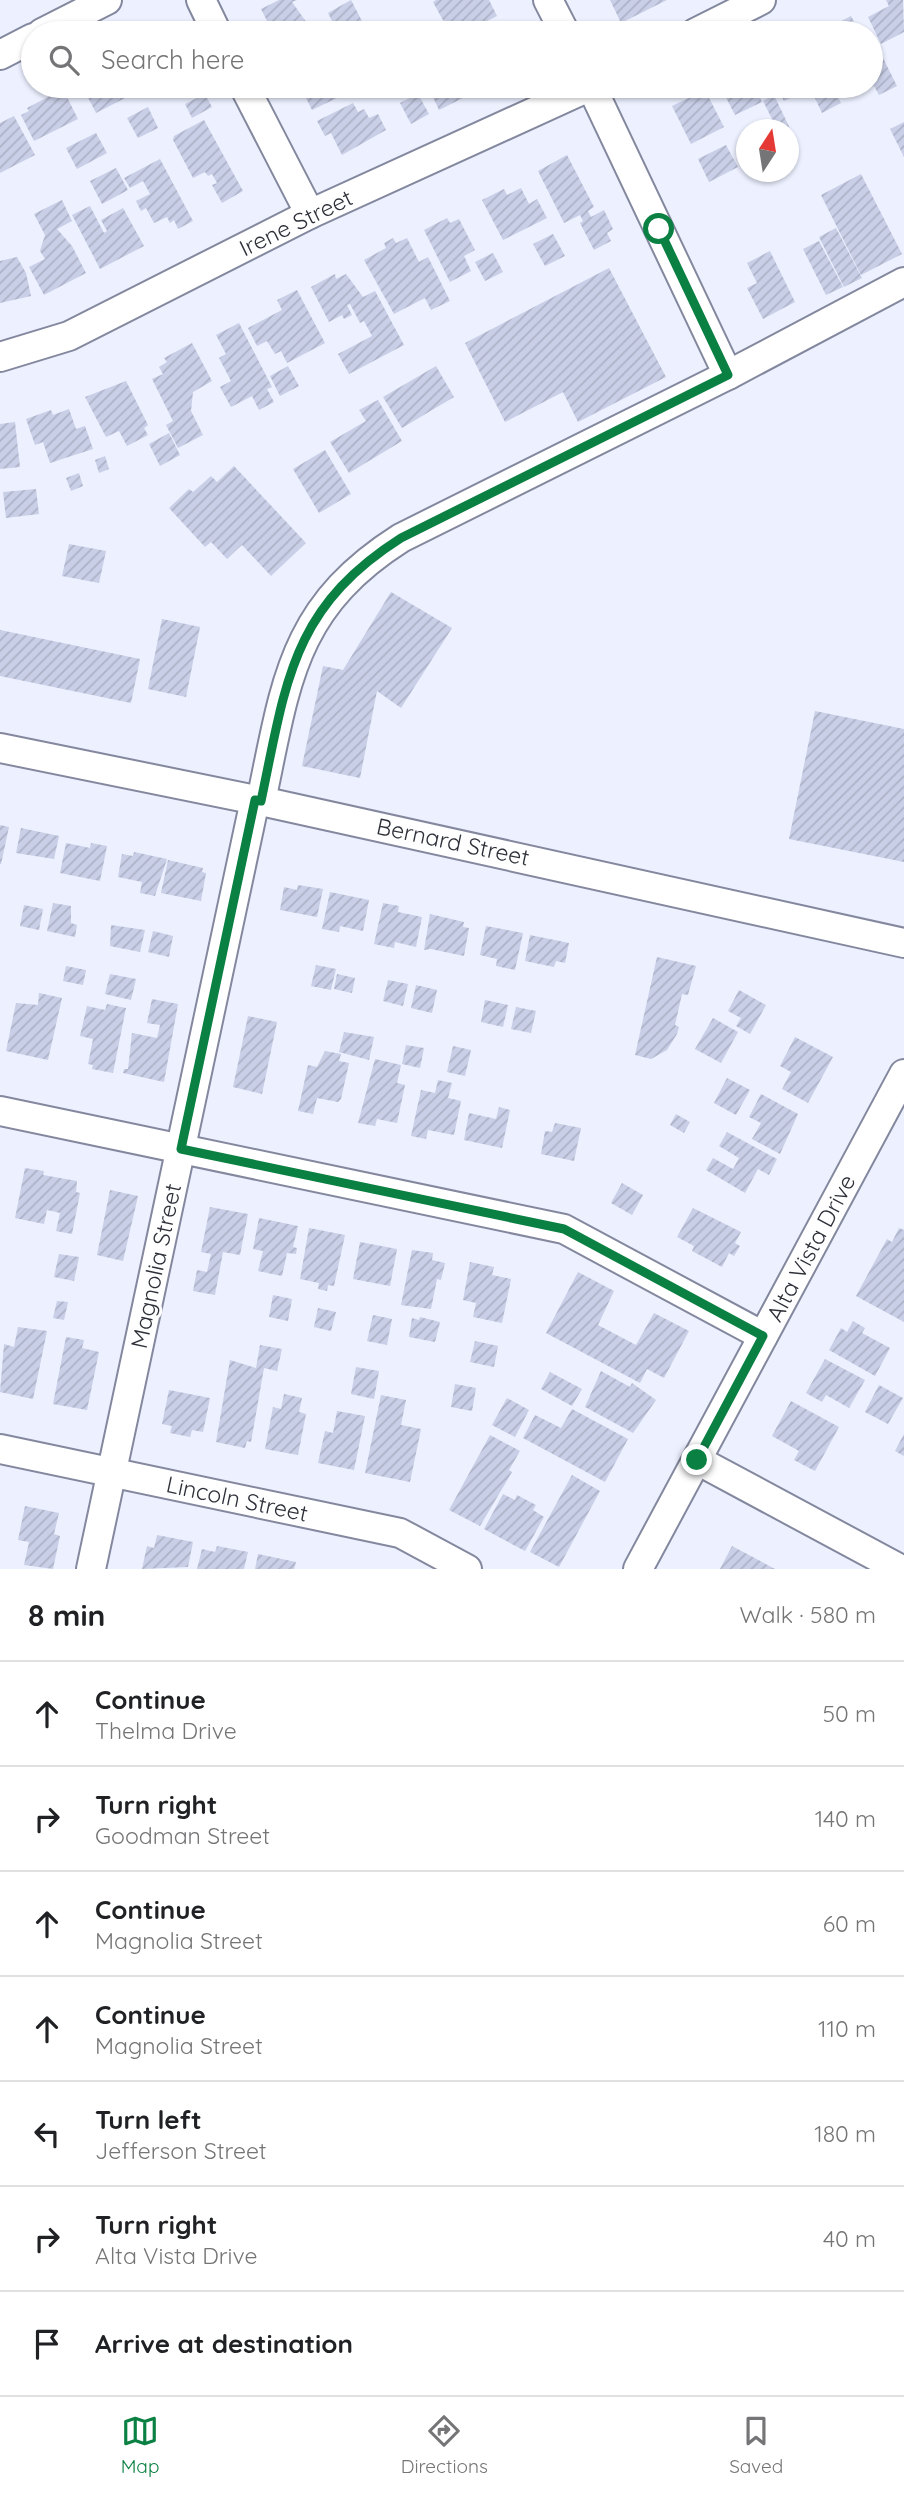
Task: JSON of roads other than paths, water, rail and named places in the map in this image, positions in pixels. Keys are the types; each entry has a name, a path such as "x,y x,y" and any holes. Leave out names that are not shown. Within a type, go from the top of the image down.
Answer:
{"street":[{"path":"66,21 107,0"},
{"path":"201,0 212,21"},
{"path":"548,0 559,21"},
{"path":"719,21 761,0"},
{"path":"0,55 21,44"},
{"path":"250,98 310,214"},
{"name":"Irene Street","path":"0,357 30,351 69,336 310,214 565,98"},
{"path":"597,98 728,375"},
{"name":"Magnolia Street","path":"91,1569 258,800 287,677 300,643 328,599 372,556 401,538 728,375 904,282"},
{"name":"Bernard Street","path":"0,748 258,800 904,943"},
{"name":"Alta Vista Drive","path":"638,1569 763,1336 900,1092"},
{"path":"0,1111 564,1229 763,1336"},
{"name":"Lincoln Street","path":"0,1449 400,1533 467,1569"},
{"path":"697,1460 900,1569"}]}
